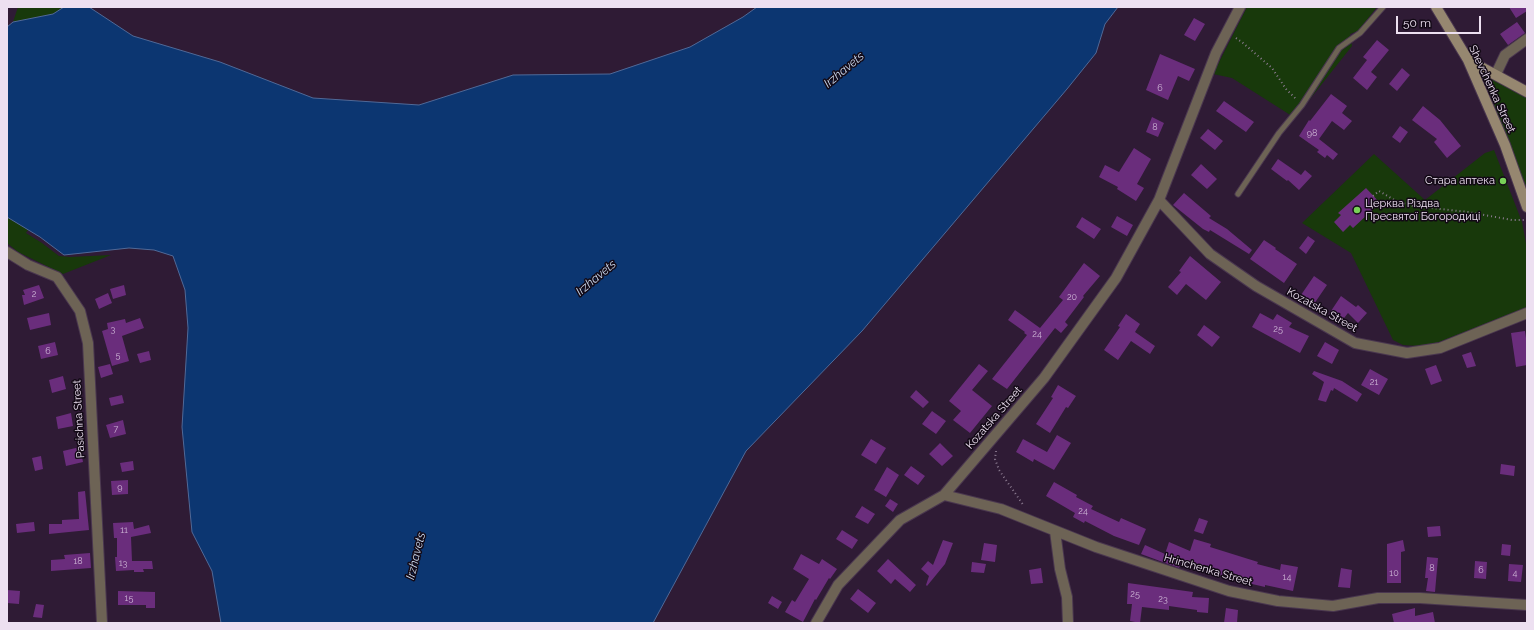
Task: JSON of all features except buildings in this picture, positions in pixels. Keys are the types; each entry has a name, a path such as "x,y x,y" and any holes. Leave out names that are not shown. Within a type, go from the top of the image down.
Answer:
{"street":[{"name":"Kozatska Street","path":"816,623 838,585 900,520 944,494 998,432 1044,378 1116,278 1159,200 1216,53 1240,7"},
{"name":"Shevchenka Street","path":"1436,7 1468,60 1504,145 1527,207"},
{"path":"1496,74 1505,55 1527,39"},
{"path":"1468,60 1527,92"},
{"name":"Kozatska Street","path":"1159,200 1210,254 1256,286 1355,343 1407,353 1440,348 1527,313"},
{"name":"Pasichna Street","path":"7,252 28,265 57,277 80,311 88,343 102,623"},
{"name":"Hrinchenka Street","path":"944,494 1001,509 1036,521 1055,531 1096,547 1229,591 1278,601 1332,606 1378,598 1420,598 1527,605"},
{"path":"1055,531 1060,569 1067,598 1068,623"}],"lane":[{"path":"1238,194 1279,133 1302,105 1339,48 1360,33 1383,7"}],"path":[{"path":"1227,32 1243,43 1272,68 1286,89 1302,105"},
{"path":"1373,196 1379,191 1396,201 1413,206 1468,212 1512,220 1527,220"},
{"path":"998,432 995,459 999,470 1016,496 1036,521"}],"green space":[{"path":"18,7 64,7 53,14 13,22"},
{"path":"1247,7 1377,7 1358,31 1350,34 1352,46 1295,118 1232,78 1213,74"},
{"path":"1481,71 1527,97 1527,189"},
{"path":"1494,150 1522,222 1527,249 1527,307 1439,342 1419,346 1403,345 1393,340 1351,253 1302,223 1374,154 1425,200 1485,153"},
{"path":"7,217 28,230 26,233 59,256 70,257 111,255 63,274 18,252 7,243"}],"water":[{"name":"Irzhavets","path":"64,7 89,7 133,36 220,62 313,98 419,105 513,75 610,74 690,47 743,17 757,7 1118,7 1105,24 1096,53 1067,89 862,331 746,451 653,623 221,623 212,571 192,532 182,427 188,328 185,290 173,256 154,250 129,248 64,255 40,237 7,217 7,27 13,22 53,14"}],"place":[{"name":"Стара аптека","path":"1503,181"},
{"name":"Церква Різдва Пресвятої Богородиці","path":"1357,210"}]}
